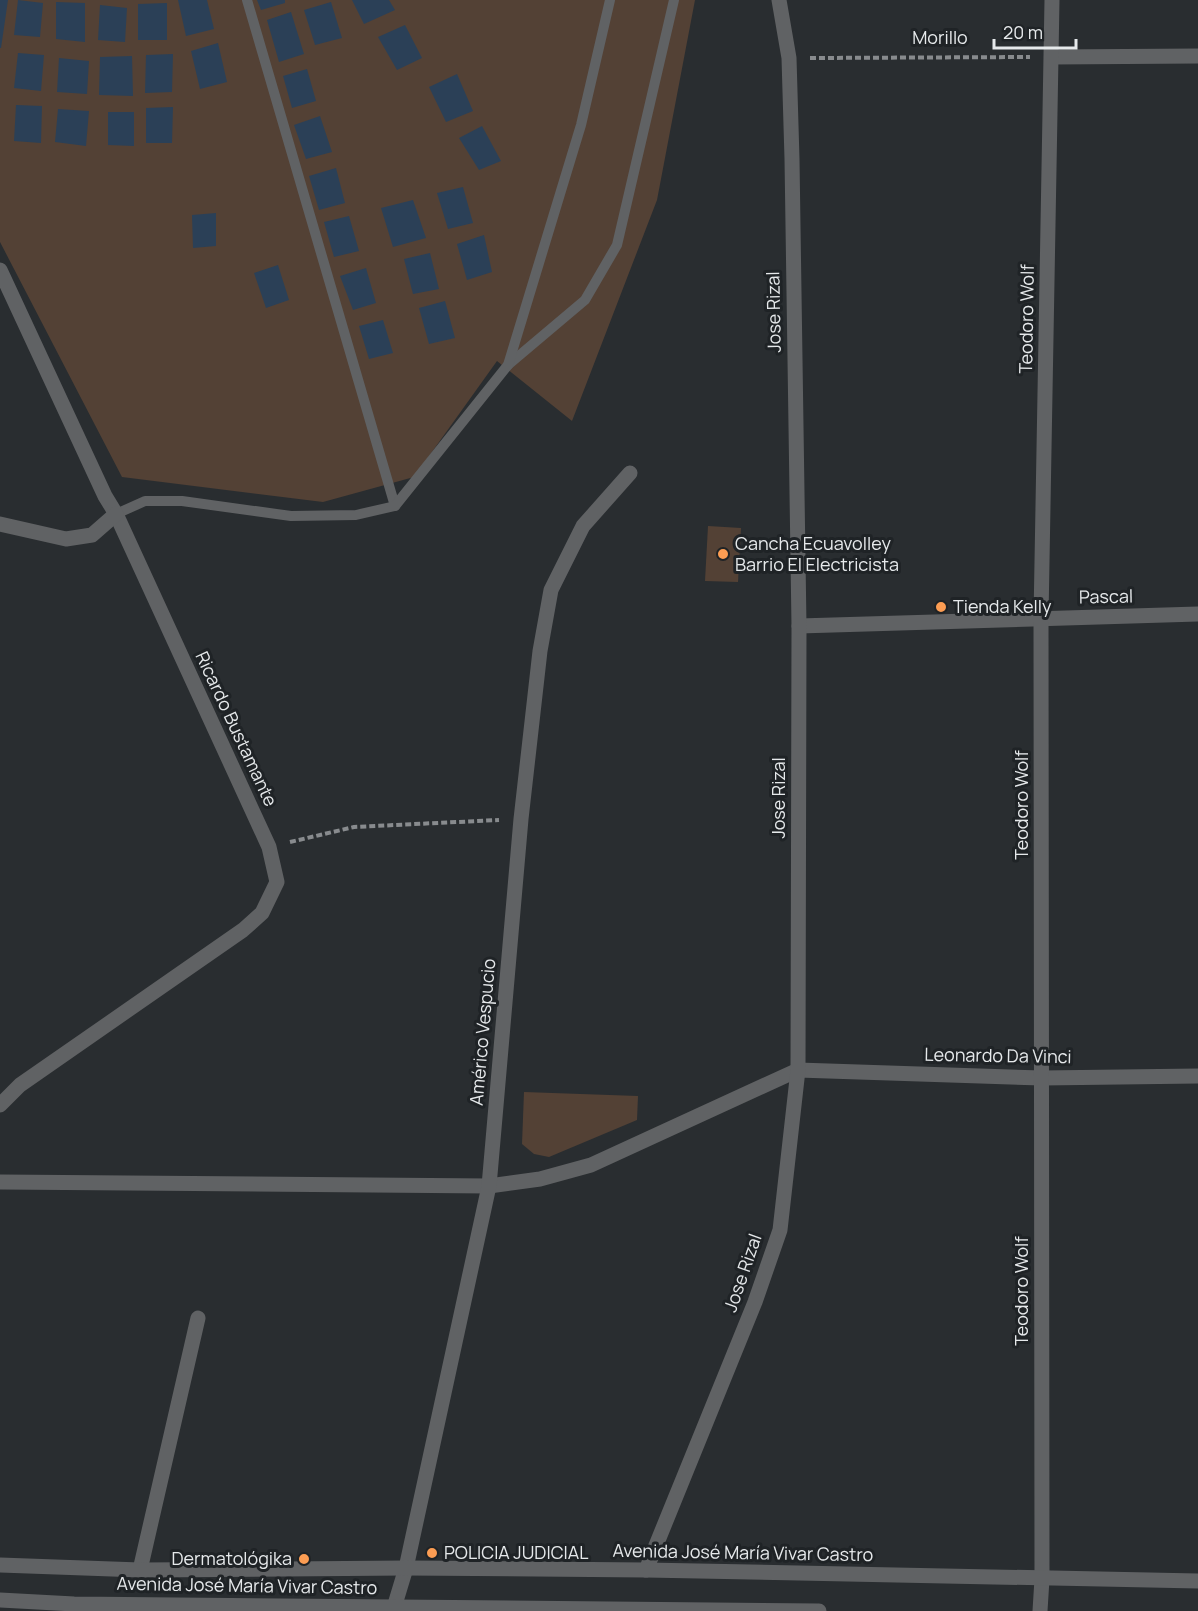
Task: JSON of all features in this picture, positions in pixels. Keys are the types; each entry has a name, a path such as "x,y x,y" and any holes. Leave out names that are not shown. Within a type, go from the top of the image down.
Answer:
{"street":[{"name":"Jose Rizal","path":"646,1570 755,1302 780,1230 798,1070 799,626 789,58 779,0"},
{"name":"Teodoro Wolf","path":"1040,1611 1042,1579 1041,618 1052,0"},
{"path":"1052,57 1198,56"},
{"name":"Ricardo Bustamante","path":"0,270 105,496 116,514 268,847 277,882 262,913 243,930 20,1085 0,1105"},
{"name":"Américo Vespucio","path":"394,1609 406,1569 489,1186 521,819 540,651 551,590 583,526 630,473"},
{"path":"0,524 66,539 92,535 116,514"},
{"name":"Pascal","path":"799,626 1198,614"},
{"path":"0,1182 489,1186 540,1179 591,1165 798,1070"},
{"name":"Leonardo Da Vinci","path":"798,1070 1042,1078 1198,1076"},
{"path":"140,1570 198,1318"},
{"name":"Avenida José María Vivar Castro","path":"0,1565 140,1570 646,1570 1198,1581"},
{"name":"Avenida José María Vivar Castro","path":"0,1600 68,1607 819,1611"}],"lane":[{"path":"247,0 395,506"},
{"path":"508,365 581,125 610,0"},
{"path":"116,514 145,501 182,501 291,516 356,515 395,506 508,365 585,300 617,245 674,0"}],"path":[{"name":"Morillo","path":"789,58 1052,57"},
{"path":"268,847 354,827 521,819"}],"shaded area":[{"path":"0,0 695,0 657,200 572,421 497,361 414,477 323,502 122,477 0,242"},
{"name":"Cancha Ecuavolley Barrio El Electricista","path":"708,526 741,528 738,582 705,581"},
{"path":"524,1092 638,1096 637,1120 549,1157 534,1154 522,1144"}],"building":[{"path":"0,0 8,0 1,48 0,48"},
{"path":"18,0 43,3 40,37 14,35"},
{"path":"178,0 207,0 214,29 186,36"},
{"path":"257,0 285,0 285,3 261,10"},
{"path":"352,0 389,0 395,10 364,24"},
{"path":"56,2 85,3 85,42 56,39"},
{"path":"331,2 342,38 315,45 304,10"},
{"path":"167,3 167,40 138,40 138,4"},
{"path":"100,5 127,8 125,42 98,40"},
{"path":"291,12 304,54 279,62 267,20"},
{"path":"405,25 422,58 397,70 378,37"},
{"path":"218,43 227,82 200,89 191,51"},
{"path":"18,53 44,55 41,91 14,88"},
{"path":"173,54 172,92 145,93 146,55"},
{"path":"132,56 133,96 99,95 100,57"},
{"path":"59,58 89,61 87,94 57,92"},
{"path":"307,69 316,101 292,108 283,76"},
{"path":"457,74 473,111 446,122 429,87"},
{"path":"16,105 42,106 41,143 14,141"},
{"path":"173,107 172,143 146,143 146,108"},
{"path":"58,109 89,111 86,146 55,142"},
{"path":"108,112 134,112 134,146 108,145"},
{"path":"320,116 332,152 306,159 294,125"},
{"path":"482,126 501,161 479,170 459,138"},
{"path":"336,168 345,203 319,210 309,176"},
{"path":"463,187 473,223 448,229 437,193"},
{"path":"413,200 426,238 393,247 381,208"},
{"path":"216,213 216,246 193,248 192,215"},
{"path":"349,216 359,251 334,257 324,222"},
{"path":"484,235 492,272 467,280 457,244"},
{"path":"430,253 439,289 413,294 404,259"},
{"path":"278,265 289,300 266,308 254,273"},
{"path":"366,268 376,303 353,310 340,276"},
{"path":"445,301 455,338 429,344 419,308"},
{"path":"383,320 393,353 369,359 359,326"}],"place":[{"name":"Cancha Ecuavolley Barrio El Electricista","path":"723,554"},
{"name":"Tienda Kelly","path":"941,607"},
{"name":"POLICIA JUDICIAL","path":"432,1553"},
{"name":"Dermatológika","path":"304,1559"}]}
